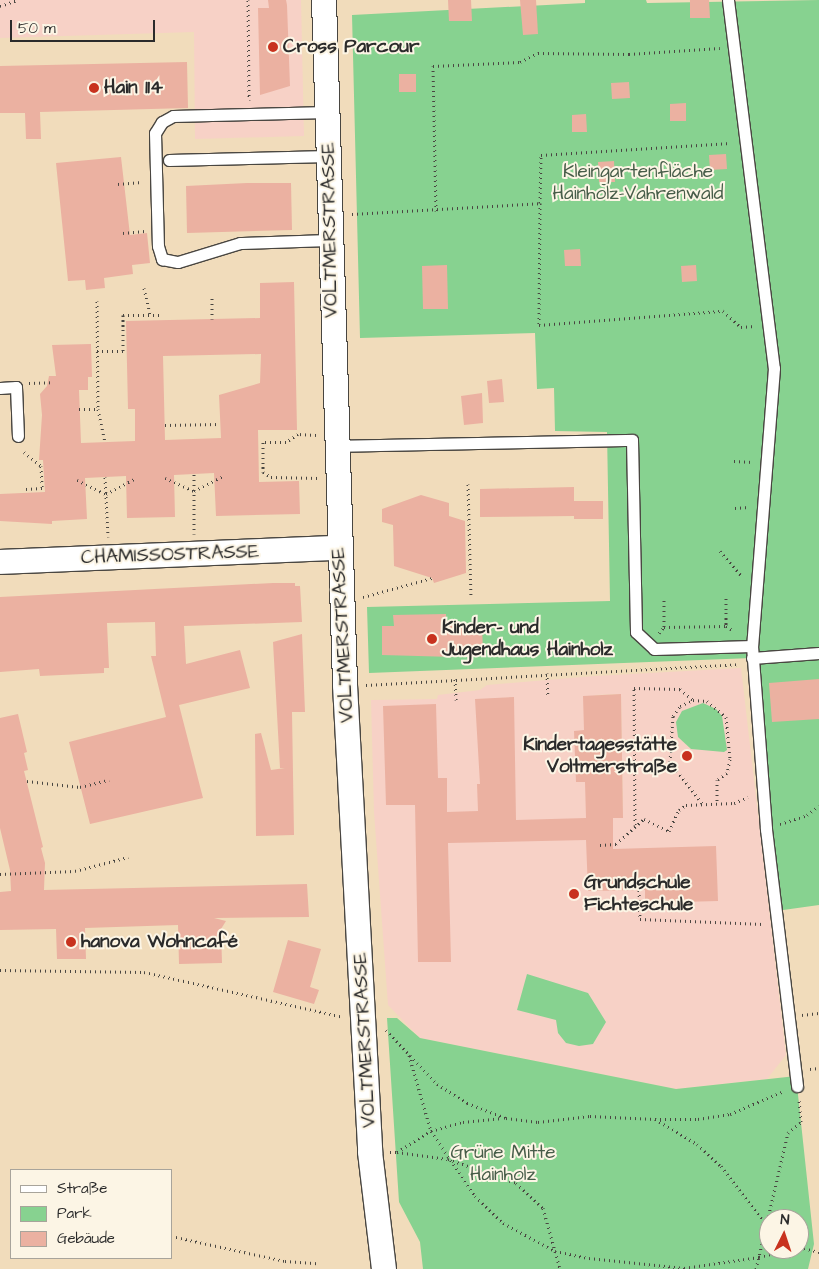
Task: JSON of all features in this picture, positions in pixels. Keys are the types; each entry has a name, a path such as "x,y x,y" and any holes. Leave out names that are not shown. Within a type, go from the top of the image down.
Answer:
{"street":[{"name":"VOLTMERSTRASSE","path":"324,0 337,478 345,685 370,1152 384,1269"},
{"name":"CHAMISSOSTRASSE","path":"0,562 340,548"}],"lane":[{"path":"728,0 732,48 774,368 754,589 752,656 766,829 797,1086"},
{"path":"327,112 173,116 162,122 155,133 157,230 159,253 169,263 240,243 330,240"},
{"path":"169,160 328,156"},
{"path":"0,388 16,387 18,436"},
{"path":"336,441 632,440 636,632 654,649 752,656 819,653"}],"path":[{"path":"0,6 17,0"},
{"path":"248,0 249,113"},
{"path":"436,211 433,66 520,62 538,53 630,54 732,48"},
{"path":"744,142 541,155 539,325 723,311 741,327 769,324"},
{"path":"118,184 156,180"},
{"path":"329,214 436,211 540,203"},
{"path":"123,233 157,230"},
{"path":"144,288 150,315"},
{"path":"212,296 212,319"},
{"path":"97,301 98,409 105,441"},
{"path":"97,351 123,351 124,315 163,315"},
{"path":"16,387 32,382 53,382"},
{"path":"79,410 98,409"},
{"path":"165,425 220,424"},
{"path":"336,441 298,434 286,442 263,442 263,472 277,480 337,478"},
{"path":"24,452 41,466 42,488 26,489"},
{"path":"258,453 263,453"},
{"path":"194,474 195,554"},
{"path":"194,491 223,476"},
{"path":"105,477 109,557"},
{"path":"165,478 194,491"},
{"path":"106,494 134,479"},
{"path":"76,480 106,494"},
{"path":"468,484 471,598"},
{"path":"720,551 754,589"},
{"path":"361,597 432,578"},
{"path":"726,598 726,626 752,656"},
{"path":"664,627 726,626"},
{"path":"345,685 547,674 752,656"},
{"path":"547,674 548,697"},
{"path":"455,679 456,700"},
{"path":"635,825 634,688 680,689 693,700"},
{"path":"702,803 683,776 673,769 669,746 673,716 680,706 693,700 707,701 726,717 730,759 727,773 717,780 717,803"},
{"path":"635,746 669,746"},
{"path":"27,781 80,787 109,780"},
{"path":"600,845 616,844 635,825 650,820 669,831 678,810 686,805 702,803 734,804 749,797"},
{"path":"766,829 807,815 819,806"},
{"path":"0,874 75,871 128,857"},
{"path":"639,890 640,919 778,925"},
{"path":"0,970 144,972 329,1016 364,1018 383,1027 437,1084 459,1098 506,1118"},
{"path":"409,1055 431,1131 448,1159 476,1196 503,1223 555,1251 589,1258 685,1269 759,1257 756,1269"},
{"path":"397,1152 431,1131 463,1122 506,1118 538,1122 590,1116 698,1119 730,1114 797,1086 801,1122 788,1133 772,1209"},
{"path":"654,1119 703,1149 741,1190 759,1215"},
{"path":"370,1152 397,1152 448,1159 516,1182 543,1208 560,1269"},
{"path":"172,1236 285,1261 317,1262"}],"shaded area":[{"path":"0,0 301,0 304,136 195,139 194,32 0,38"},
{"name":"Grundschule Fichteschule","path":"741,668 786,1055 767,1079 676,1089 420,1038 388,1005 374,812 371,700 437,699 438,695 480,690 487,685 595,676","holes":["621,694 623,817 597,818 595,695"]}],"green space":[{"name":"Kleingartenfläche Hainholz-Vahrenwald","path":"585,0 646,0 647,3 819,0 819,905 776,911 752,658 369,673 367,607 610,601 607,432 555,431 554,388 537,389 535,333 360,338 352,15 585,3"},
{"path":"703,703 716,709 722,716 727,750 724,752 691,749 678,737 676,722 682,711"},
{"path":"527,974 588,993 606,1022 593,1044 579,1046 566,1043 558,1033 556,1020 517,1010"},
{"name":"Grüne Mitte Hainholz","path":"387,1018 397,1018 420,1038 676,1089 796,1076 814,1244 808,1269 423,1269 420,1242 399,1202"}],"building":[{"path":"268,0 286,0 290,86 260,95 258,8 269,8"},
{"path":"448,0 471,0 472,21 449,21"},
{"path":"520,0 536,0 538,34 523,35"},
{"path":"690,0 709,0 710,18 690,18"},
{"name":"Hain 114","path":"187,62 188,108 40,112 41,139 26,139 25,113 0,113 0,66"},
{"path":"399,74 416,74 416,92 399,92"},
{"path":"629,82 630,98 612,99 611,83"},
{"path":"686,103 686,121 670,121 670,104"},
{"path":"586,114 587,132 572,132 572,115"},
{"path":"726,154 727,169 710,170 709,155"},
{"path":"121,157 130,235 147,233 150,263 132,265 133,274 104,278 105,288 86,290 85,280 68,281 56,163"},
{"path":"614,161 615,182 599,182 598,162"},
{"path":"291,183 292,230 187,233 186,186"},
{"path":"580,249 581,266 565,266 564,250"},
{"path":"447,265 448,309 423,309 422,266"},
{"path":"696,265 697,281 682,282 681,266"},
{"path":"294,282 297,430 258,430 259,482 299,481 300,514 216,516 214,473 174,475 175,517 127,518 126,476 85,478 87,519 52,521 52,524 0,521 0,494 45,492 43,460 39,460 42,415 40,394 47,386 49,376 56,376 52,345 91,344 92,377 88,377 88,390 79,390 81,443 135,441 135,409 128,409 126,321 260,318 260,283","holes":["261,354 260,383 219,395 221,438 165,440 163,356"]},
{"path":"502,379 504,402 489,403 487,381"},
{"path":"482,393 483,423 464,425 461,396"},
{"path":"574,487 574,501 603,501 603,519 574,519 574,516 480,517 480,489"},
{"path":"421,495 449,503 449,516 465,521 466,573 434,583 432,578 394,566 393,525 382,522 382,509"},
{"path":"295,583 295,586 300,586 302,622 184,626 186,664 240,650 250,688 179,705 203,798 90,824 69,742 166,717 151,656 156,656 155,622 107,623 109,668 104,668 104,673 40,676 39,669 0,672 0,597"},
{"name":"Kinder- und Jugendhaus Hainholz","path":"446,614 446,624 482,624 483,653 454,653 454,657 382,655 382,626 394,626 393,615"},
{"path":"302,634 305,712 292,712 294,835 256,836 255,734 261,733 271,770 285,768 280,768 273,642"},
{"path":"819,679 819,719 772,722 769,683"},
{"path":"621,694 623,818 613,818 613,849 716,846 718,901 645,903 645,890 588,891 586,840 448,843 451,962 418,962 415,805 386,805 383,706 436,704 438,778 447,778 447,812 478,811 477,784 480,784 475,699 514,697 516,820 586,818 585,782 576,782 574,731 584,730 583,696"},
{"path":"18,714 27,752 24,753 28,770 24,771 43,847 41,848 45,863 44,890 307,884 309,917 214,918 226,921 221,929 222,963 179,964 178,925 85,928 86,959 57,959 56,929 0,930 0,892 11,891 10,870 0,828 0,718"},
{"path":"288,940 321,949 310,987 319,990 314,1004 273,992"}],"place":[{"name":"Cross Parcour","path":"273,47"},
{"name":"Hain 114","path":"94,88"},
{"name":"Kinder- und Jugendhaus Hainholz","path":"432,639"},
{"name":"Kindertagesstätte Voltmerstraße","path":"687,756"},
{"name":"Grundschule Fichteschule","path":"574,894"},
{"name":"hanova Wohncafé","path":"71,942"}]}
